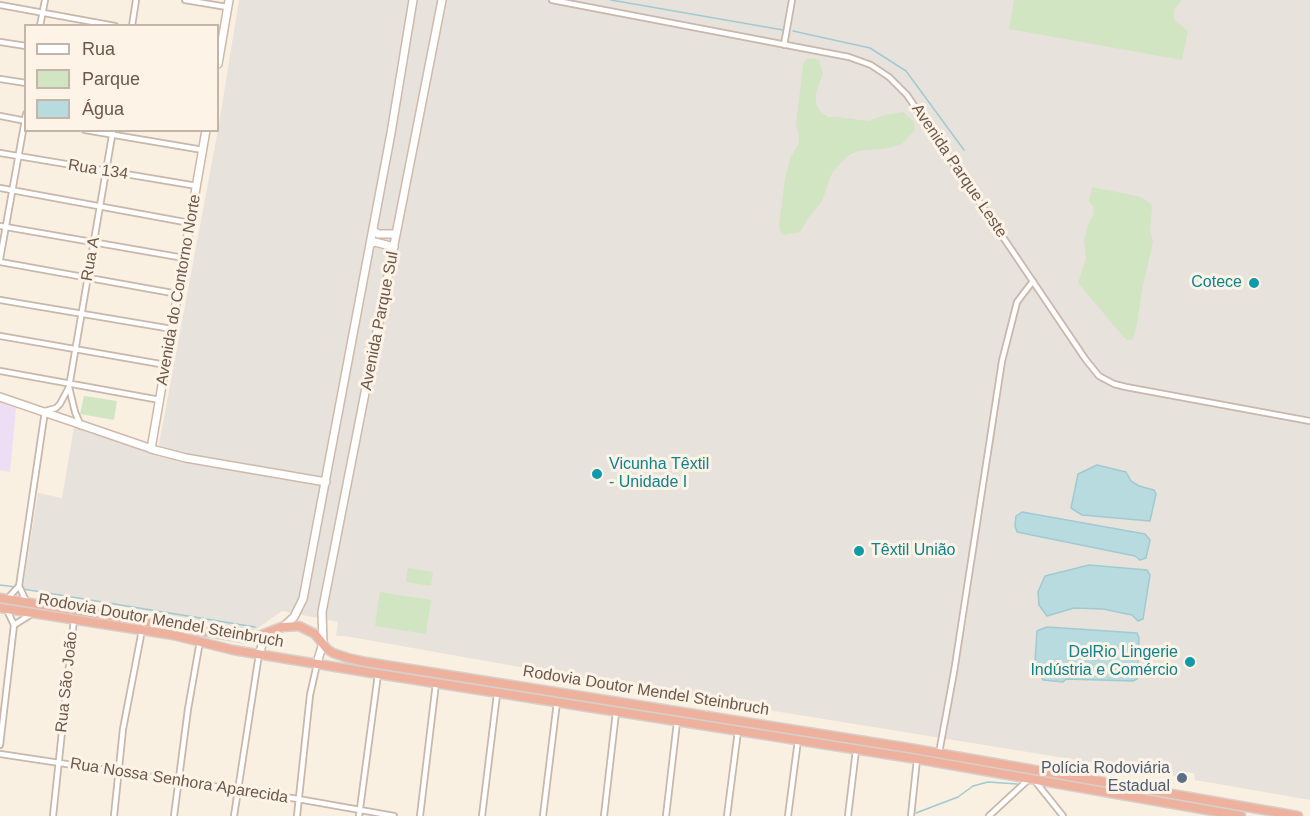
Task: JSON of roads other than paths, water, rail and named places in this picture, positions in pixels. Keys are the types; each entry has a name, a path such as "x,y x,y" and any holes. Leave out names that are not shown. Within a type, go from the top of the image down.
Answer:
{"highway":[{"name":"Rodovia Doutor Mendel Steinbruch","path":"3,604 27,603 244,638 256,637 282,627 299,626 315,634 327,649 340,656 366,662 939,753 1298,816"},
{"name":"Rodovia Doutor Mendel Steinbruch","path":"3,604 33,613 142,630 259,654 857,749 1235,816"}],"street":[{"path":"40,24 45,0"},
{"path":"132,24 136,0"},
{"path":"185,0 228,4 219,43"},
{"name":"Avenida Parque Sul","path":"259,654 267,636 294,617 303,599 373,230 413,0"},
{"name":"Avenida Parque Sul","path":"317,663 323,643 322,612 442,0"},
{"name":"Avenida Parque Leste","path":"552,0 856,59 881,71 899,86 913,104 1092,368 1106,380 1136,389 1310,421"},
{"path":"784,45 792,0"},
{"path":"0,5 105,24"},
{"path":"0,42 24,46"},
{"path":"0,79 24,83"},
{"path":"0,116 24,121"},
{"path":"24,126 3,227 0,261 178,294"},
{"name":"Avenida do Contorno Norte","path":"151,449 206,132"},
{"path":"113,133 202,150"},
{"name":"Rua A","path":"81,426 75,412 70,385 113,133"},
{"name":"Rua 134","path":"0,153 197,186"},
{"path":"0,188 190,223"},
{"path":"3,227 184,258"},
{"path":"373,230 378,234 396,234"},
{"path":"370,244 375,242 394,247"},
{"path":"939,753 954,672 1002,361 1017,302 1033,280"},
{"path":"0,300 172,329"},
{"path":"0,336 166,365"},
{"path":"0,371 160,400"},
{"name":"Rua A","path":"45,411 52,410 60,404 70,385"},
{"path":"0,397 151,449 186,458 326,483"},
{"path":"0,745 15,625 3,604 19,586 45,411"},
{"path":"19,586 27,603"},
{"path":"15,625 33,613"},
{"name":"Rua São João","path":"53,816 74,620"},
{"path":"114,816 130,685 142,630"},
{"path":"174,816 188,709 200,641"},
{"path":"234,816 259,654"},
{"path":"297,816 310,695 317,663"},
{"path":"359,813 378,674"},
{"path":"420,816 436,683"},
{"path":"482,816 497,693"},
{"path":"543,816 556,702"},
{"path":"604,816 616,712"},
{"path":"666,816 677,722"},
{"path":"727,816 738,731"},
{"path":"788,816 798,740"},
{"path":"848,816 857,749"},
{"name":"Rua Nossa Senhora Aparecida","path":"0,754 237,789 298,799 359,813 393,816"},
{"path":"911,816 917,759"},
{"path":"990,816 1032,780 1063,816"}],"water":[{"path":"1097,465 1126,472 1131,481 1154,490 1156,494 1150,521 1082,515 1071,508 1078,474"},
{"path":"1022,512 1145,534 1150,540 1146,558 1140,560 1135,556 1017,532 1016,516"},
{"path":"1089,565 1147,570 1150,575 1143,619 1138,621 1132,615 1103,609 1074,608 1047,616 1039,605 1038,592 1045,576"},
{"path":"1047,627 1137,633 1139,638 1137,679 1133,681 1066,679 1063,682 1043,680 1035,662 1037,631"}],"waterway":[{"path":"611,0 783,30"},
{"path":"793,31 870,48 906,71 964,150"},
{"path":"0,585 16,587"},
{"path":"23,589 255,627"},
{"path":"916,813 958,797 973,786 988,782 1017,784"}],"place":[{"name":"Cotece","path":"1254,283"},
{"name":"Vicunha Têxtil - Unidade I","path":"597,474"},
{"name":"Têxtil União","path":"859,551"},
{"name":"DelRio Lingerie Indústria e Comércio","path":"1190,662"},
{"name":"Polícia Rodoviária Estadual","path":"1182,778"}]}
